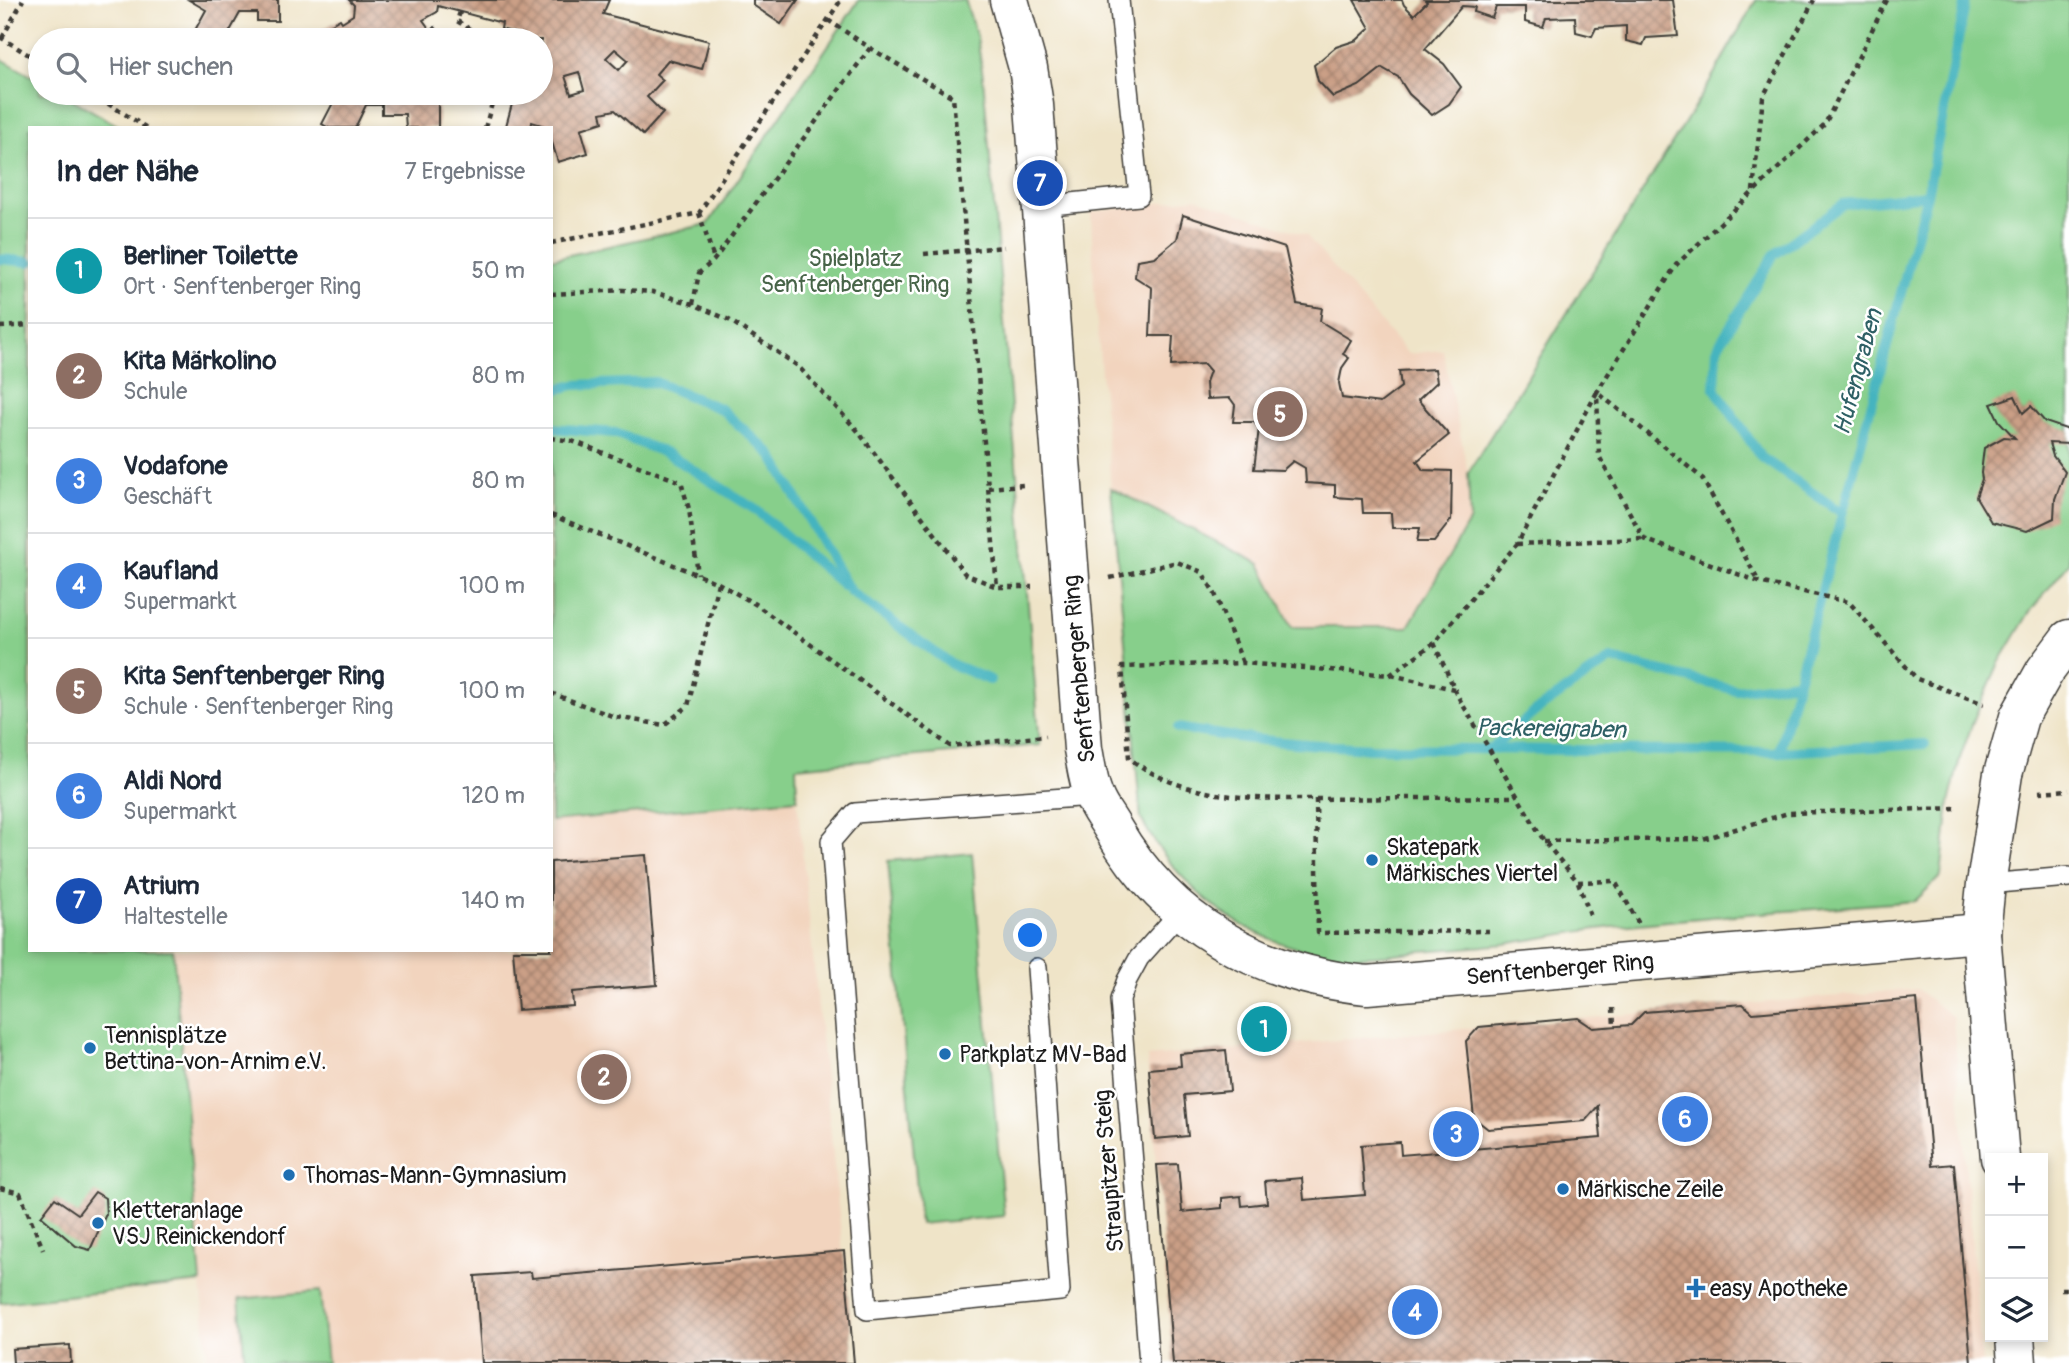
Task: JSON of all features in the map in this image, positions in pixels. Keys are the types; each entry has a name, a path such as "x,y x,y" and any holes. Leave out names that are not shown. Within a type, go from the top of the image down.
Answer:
{"street":[{"name":"Senftenberger Ring","path":"1009,0 1028,68 1034,105 1083,749 1094,796 1130,859 1181,911 1241,951 1272,965 1331,982 1367,985 1981,933"},
{"path":"2000,1153 1981,933 1986,884 2004,774 2019,717 2069,639"},
{"path":"2015,1342 2017,1363"}],"lane":[{"path":"1042,206 1139,196 1119,0"},
{"path":"1037,968 1060,1291 867,1310 831,841 855,813 1094,796"},
{"path":"1986,884 2069,877"},
{"name":"Straupitzer Steig","path":"1149,1363 1120,1000 1139,958 1181,911"}],"path":[{"path":"23,0 1,38 28,55"},
{"path":"553,243 699,213 841,0"},
{"path":"1753,191 1763,97 1814,0"},
{"path":"1390,675 1434,643 1517,544 1597,392 1676,265 1825,124 1886,0"},
{"path":"460,12 457,22 467,28"},
{"path":"828,20 953,97 997,587"},
{"path":"693,304 699,273 714,260 870,48"},
{"path":"110,105 145,126"},
{"path":"486,126 492,105"},
{"path":"699,213 714,260"},
{"path":"924,254 1004,247"},
{"path":"553,294 623,290 653,292 693,304 729,320 798,366 857,430 965,575 997,587 1032,587"},
{"path":"0,327 28,325"},
{"path":"1597,392 1599,456 1644,539"},
{"path":"1597,392 1702,478 1759,582"},
{"path":"553,438 572,441 681,482 689,509 698,575"},
{"path":"988,488 1023,485"},
{"path":"553,516 718,583 755,604 950,746 1047,736"},
{"path":"1517,544 1644,539 1759,582 1849,601 1917,678 1988,706"},
{"path":"1110,578 1177,562 1202,572 1215,594 1243,663"},
{"path":"553,694 615,717 664,725 688,706 718,583"},
{"path":"1434,643 1456,692 1516,797 1544,841 1578,882 1591,917"},
{"path":"1456,692 1390,675 1243,663 1122,667 1129,758 1148,773 1207,794 1259,799 1516,797"},
{"path":"2039,792 2069,790"},
{"path":"1316,799 1318,933 1489,931"},
{"path":"1544,841 1703,839 1788,813 1959,808"},
{"path":"1578,882 1615,881 1643,930"},
{"path":"1613,1008 1614,1026"},
{"path":"0,1188 20,1193 43,1249"},
{"path":"2061,1289 2069,1289"}],"shaded area":[{"path":"1196,198 1306,235 1408,354 1443,350 1468,473 1470,520 1408,627 1292,627 1260,564 1111,488 1094,289 1091,212"},
{"path":"797,799 854,1363 208,1363 173,952 553,952 553,821"},
{"name":"Märkische Zeile","path":"1917,989 1953,1017 1982,1363 1173,1363 1147,1057"}],"green space":[{"name":"Spielplatz Senftenberger Ring","path":"859,0 965,0 977,37 983,77 1040,745 796,767 797,799 553,821 553,259 708,224"},
{"path":"1756,0 2069,0 2069,563 2029,613 1999,663 1976,714 1960,758 1949,803 1941,876 1915,901 1643,923 1505,944 1382,955 1342,956 1310,951 1250,930 1200,894 1158,846 1141,819 1111,488 1260,564 1292,627 1408,627 1470,520 1468,473 1702,95"},
{"path":"0,58 28,74 28,105 82,105 119,126 28,126 28,952 173,952 201,1282 0,1303"},
{"path":"972,853 1004,1216 920,1224 888,861"},
{"path":"320,1291 327,1363 245,1363 239,1299"}],"building":[{"path":"189,0 278,0 278,21 257,21 257,13 240,13 232,28 196,28 206,10"},
{"path":"349,0 609,0 603,14 709,41 702,69 668,60 656,74 663,80 647,97 663,113 643,135 615,110 601,113 603,122 581,129 588,153 558,162 553,146 553,126 532,122 531,126 506,126 512,105 553,105 553,28 501,28 502,23 438,6 437,12 423,20 429,28 325,28 353,15 354,5","holes":["615,49 628,60 619,70 606,58","579,72 584,90 571,94 565,76"]},
{"path":"753,0 798,0 781,24 753,5"},
{"path":"1354,0 1402,0 1414,15 1427,2 1425,0 1673,0 1678,36 1646,38 1643,45 1626,41 1626,26 1596,28 1592,36 1576,32 1575,17 1546,18 1543,27 1525,22 1525,7 1496,7 1492,18 1474,12 1475,7 1462,6 1425,49 1444,64 1461,87 1449,104 1432,115 1409,94 1398,77 1382,68 1359,86 1333,97 1318,81 1314,65 1336,47 1357,40 1370,28"},
{"path":"332,105 366,105 356,126 322,124"},
{"path":"382,105 438,105 438,126 406,126 405,114 382,114"},
{"path":"1183,215 1285,248 1297,304 1322,308 1320,321 1351,340 1343,354 1349,358 1342,368 1339,383 1342,398 1380,403 1401,387 1399,371 1435,369 1437,382 1418,400 1449,435 1417,461 1423,470 1452,471 1451,520 1434,542 1417,542 1420,528 1392,528 1391,513 1363,513 1362,499 1335,497 1335,485 1306,483 1305,468 1293,461 1283,470 1254,469 1259,428 1254,422 1233,422 1235,405 1230,398 1207,399 1206,382 1210,371 1204,364 1171,366 1173,336 1150,336 1152,288 1135,277 1137,260 1155,257 1177,239"},
{"path":"2015,396 2023,413 2031,406 2045,422 2069,430 2069,444 2049,443 2053,456 2065,472 2055,499 2054,518 2027,531 1991,522 1976,497 1982,479 1984,448 2004,437 2015,438 1999,421 1991,404"},
{"path":"646,855 657,985 572,992 573,1006 518,1010 513,952 553,952 553,862"},
{"name":"Märkische Zeile","path":"1917,999 1932,1166 1954,1164 1971,1363 1173,1363 1157,1165 1178,1164 1182,1212 1222,1208 1222,1198 1241,1196 1242,1206 1267,1203 1265,1181 1302,1178 1304,1200 1365,1195 1361,1145 1400,1142 1401,1155 1601,1138 1598,1106 1585,1121 1488,1129 1474,1118 1466,1041 1479,1027 1578,1018 1593,1028 1631,1025 1644,1012 1743,1004 1753,1013"},
{"path":"1276,1022 1277,1035 1251,1037 1250,1023"},
{"path":"1226,1050 1230,1091 1184,1095 1188,1136 1155,1139 1149,1069 1181,1066 1180,1054"},
{"path":"95,1192 105,1198 106,1214 90,1250 76,1246 41,1216 55,1198 78,1214"},
{"path":"844,1251 854,1363 482,1363 475,1276 531,1272 532,1278"},
{"path":"70,1345 71,1363 13,1363 12,1349"}],"waterway":[{"name":"Hufengraben","path":"1779,752 1927,195 1966,0"},
{"path":"1842,513 1761,457 1715,389 1717,348 1774,255 1843,204 1927,195"},
{"name":"Packereigraben","path":"0,259 28,262"},
{"name":"Packereigraben","path":"553,390 574,385 655,382 721,409 771,454 850,591 951,664 990,680"},
{"name":"Packereigraben","path":"553,428 615,433 668,454 756,510 843,585"},
{"path":"1491,749 1536,711 1611,659 1736,690 1797,682"},
{"name":"Packereigraben","path":"1178,728 1226,736 1372,748 1779,752 1925,744"}],"place":[{"name":"Atrium","path":"1040,183"},
{"name":"Kita Senftenberger Ring","path":"1280,414"},
{"name":"Skatepark Märkisches Viertel","path":"1372,860"},
{"name":"Berliner Toilette","path":"1264,1029"},
{"name":"Tennisplätze Bettina-von-Arnim e.V.","path":"90,1048"},
{"name":"Parkplatz MV-Bad","path":"945,1054"},
{"name":"Kita Märkolino","path":"604,1077"},
{"name":"Aldi Nord","path":"1685,1119"},
{"name":"Vodafone","path":"1456,1134"},
{"name":"Thomas-Mann-Gymnasium","path":"289,1175"},
{"name":"Märkische Zeile","path":"1563,1189"},
{"name":"Kletteranlage VSJ Reinickendorf","path":"98,1223"},
{"name":"easy Apotheke","path":"1696,1288"},
{"name":"Kaufland","path":"1415,1312"}]}
